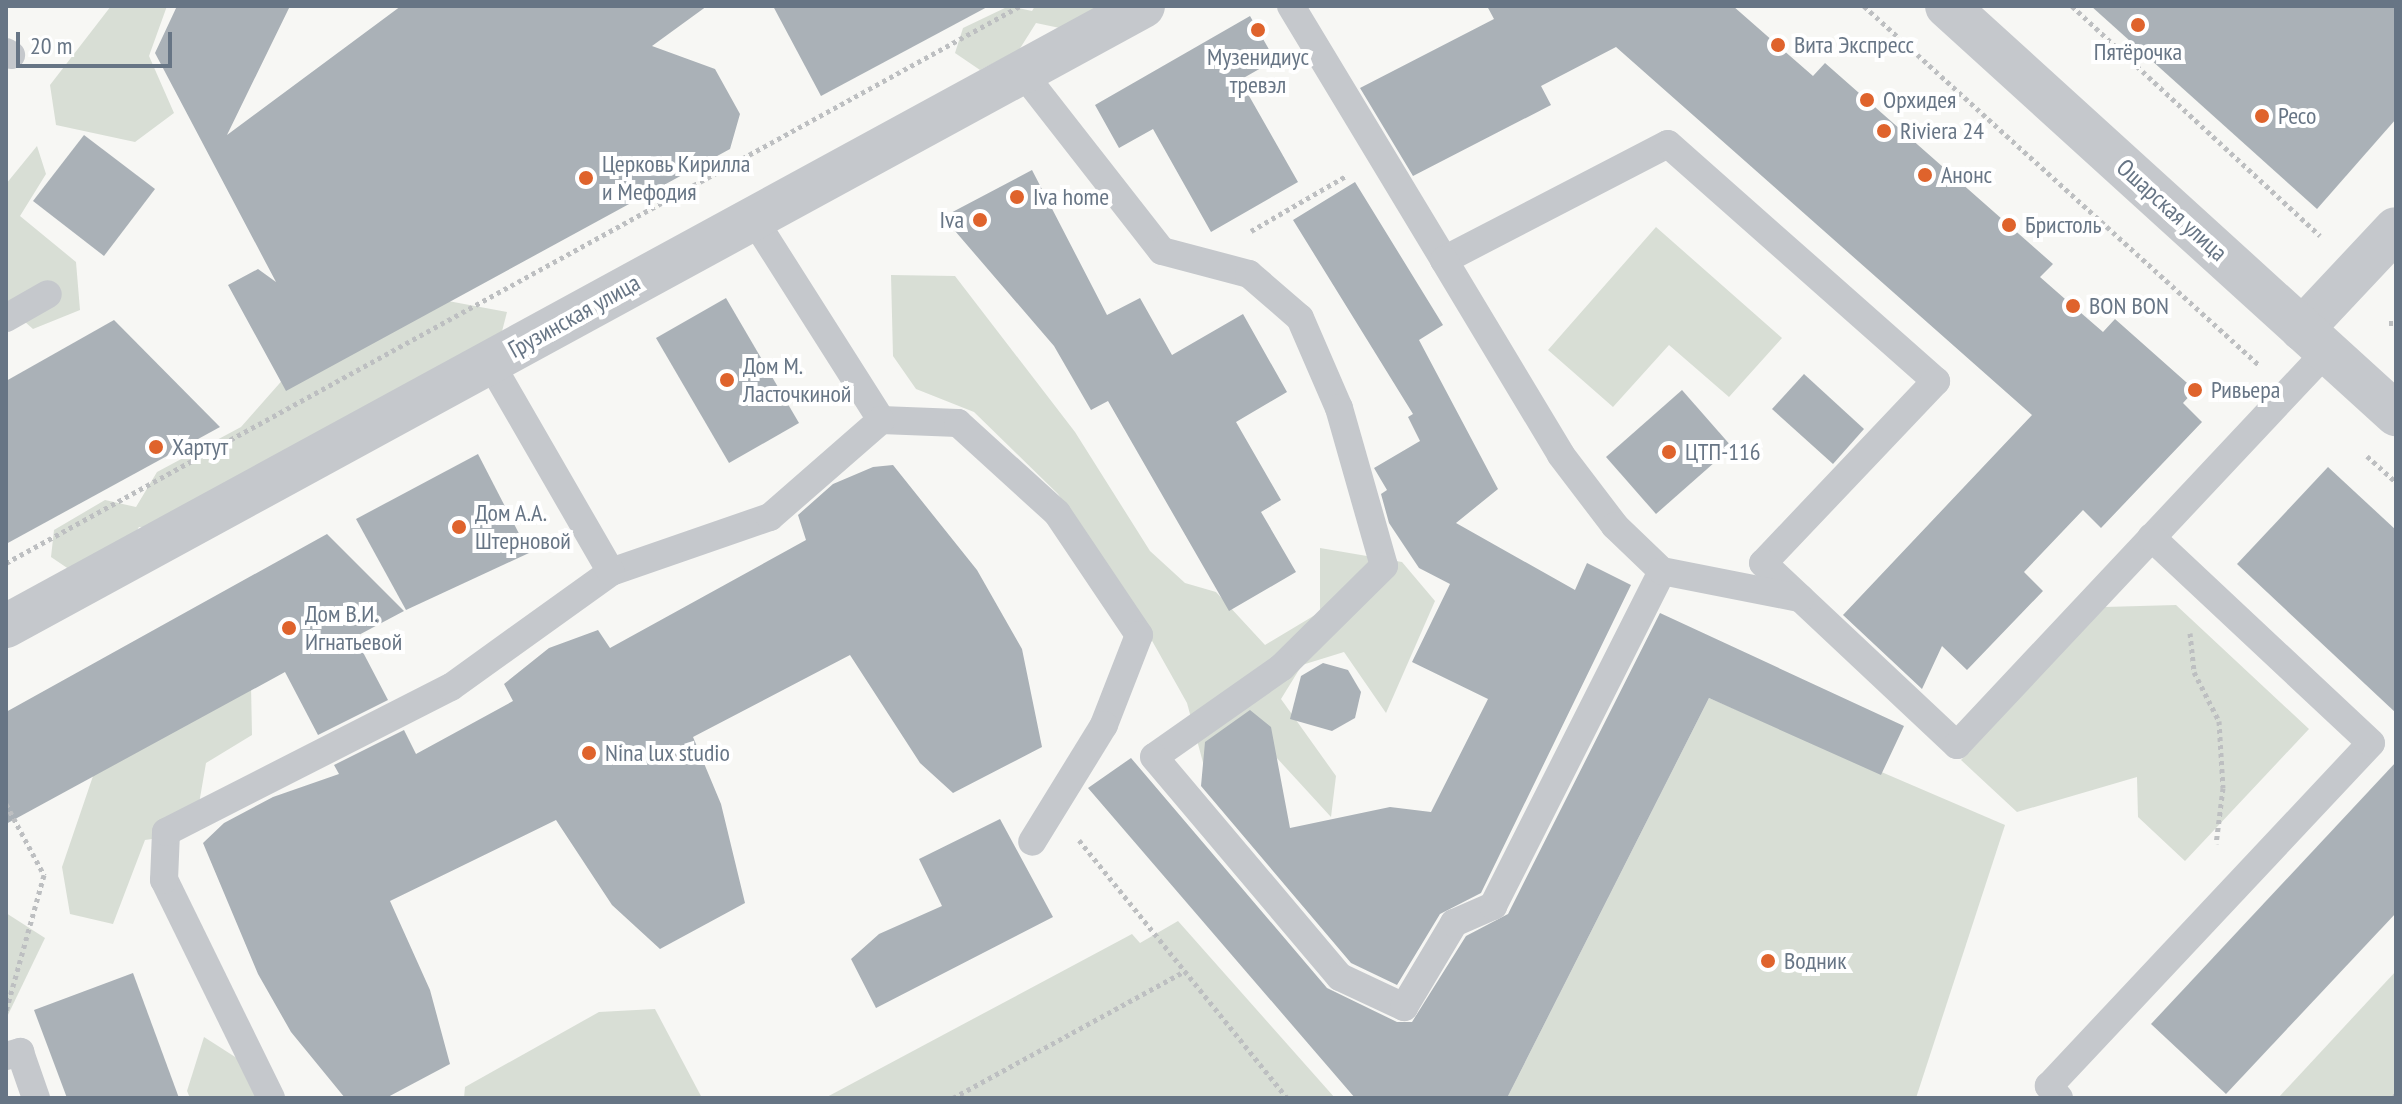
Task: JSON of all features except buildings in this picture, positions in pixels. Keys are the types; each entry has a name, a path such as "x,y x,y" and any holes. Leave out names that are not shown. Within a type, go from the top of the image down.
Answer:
{"street":[{"name":"Грузинская улица","path":"6,626 1143,6"},
{"name":"Ошарская улица","path":"1947,6 2396,414"},
{"path":"2314,340 2396,229"}],"lane":[{"path":"1291,6 1561,455 1615,526 1662,571 1800,598"},
{"path":"1022,72 1162,251 1249,274 1300,318 1339,408 1384,566 1282,667 1154,757 1340,977 1404,1007 1454,923 1493,906 1662,571"},
{"path":"1444,260 1668,144 1936,381 1763,563 1957,745 2151,537 2314,340"},
{"path":"753,218 881,420"},
{"path":"6,318 48,294"},
{"path":"490,362 611,572"},
{"path":"271,1098 164,880 166,832 451,687 611,572 770,517 881,420 958,423 1057,513 1139,635 1104,725 1032,842"},
{"path":"2059,1098 2049,1086 2371,743 2151,537"},
{"path":"6,1056 20,1052 36,1098"}],"path":[{"path":"6,563 1020,6"},
{"path":"1864,6 2266,371"},
{"path":"2072,6 2320,236"},
{"path":"1200,261 1381,156"},
{"path":"2189,617 2194,672 2219,721 2222,774 2207,917"},
{"path":"6,804 44,875 6,1011"},
{"path":"1053,809 1287,1098"},
{"path":"953,1098 1185,971"}],"shaded area":[{"path":"111,6 167,6 149,56 174,113 135,142 56,125 50,85"},
{"path":"1009,6 1032,11 1035,6 1111,6 1074,31 1036,23 1019,50 980,70 955,53 963,28"},
{"path":"37,146 46,174 20,216 76,262 80,310 33,329 6,305 6,184"},
{"path":"1656,227 1782,338 1729,397 1669,345 1613,407 1548,350"},
{"path":"891,275 955,276 1075,432 1150,551 1185,583 1216,592 1265,645 1320,612 1320,548 1402,562 1435,601 1386,713 1344,652 1302,665 1281,699 1336,776 1331,817 1253,732 1205,770 1187,703 1137,614 1058,494 974,412 916,389 893,356"},
{"path":"432,298 507,312 498,347 174,528 139,527 122,554 82,578 51,557 54,530 105,500 136,507 157,472 241,427 309,350"},
{"path":"2176,605 2309,729 2185,861 2138,817 2137,777 2017,812 1961,760 2104,607"},
{"path":"251,685 252,735 206,763 194,833 145,840 113,924 70,914 62,867 107,735"},
{"name":"Водник","path":"1709,698 2005,825 1916,1098 1507,1098"},
{"path":"6,913 45,938 6,1019"},
{"path":"1178,921 1335,1098 825,1098 1132,934 1140,943"},
{"path":"2396,971 2396,1098 2278,1098"},
{"path":"655,1009 702,1098 464,1098 465,1087 599,1012"},
{"path":"204,1037 243,1062 259,1098 190,1098 187,1091"}],"place":[{"name":"Пятёрочка","path":"2138,25"},
{"name":"Музенидиус тревэл","path":"1258,30"},
{"name":"Вита Экспресс","path":"1778,45"},
{"name":"Орхидея","path":"1867,100"},
{"name":"Ресо","path":"2262,116"},
{"name":"Riviera 24","path":"1884,131"},
{"name":"Анонс","path":"1925,175"},
{"name":"Церковь Кирилла и Мефодия","path":"586,178"},
{"name":"Iva home","path":"1017,197"},
{"name":"Iva","path":"980,220"},
{"name":"Бристоль","path":"2009,225"},
{"name":"BON BON","path":"2073,306"},
{"name":"Дом М. Ласточкиной","path":"727,380"},
{"name":"Ривьера","path":"2195,390"},
{"name":"Хартут","path":"156,447"},
{"name":"ЦТП-116","path":"1669,452"},
{"name":"Дом А.А. Штерновой","path":"459,527"},
{"name":"Дом В.И. Игнатьевой","path":"289,628"},
{"name":"Nina lux studio","path":"589,753"},
{"name":"Водник","path":"1768,961"}]}
